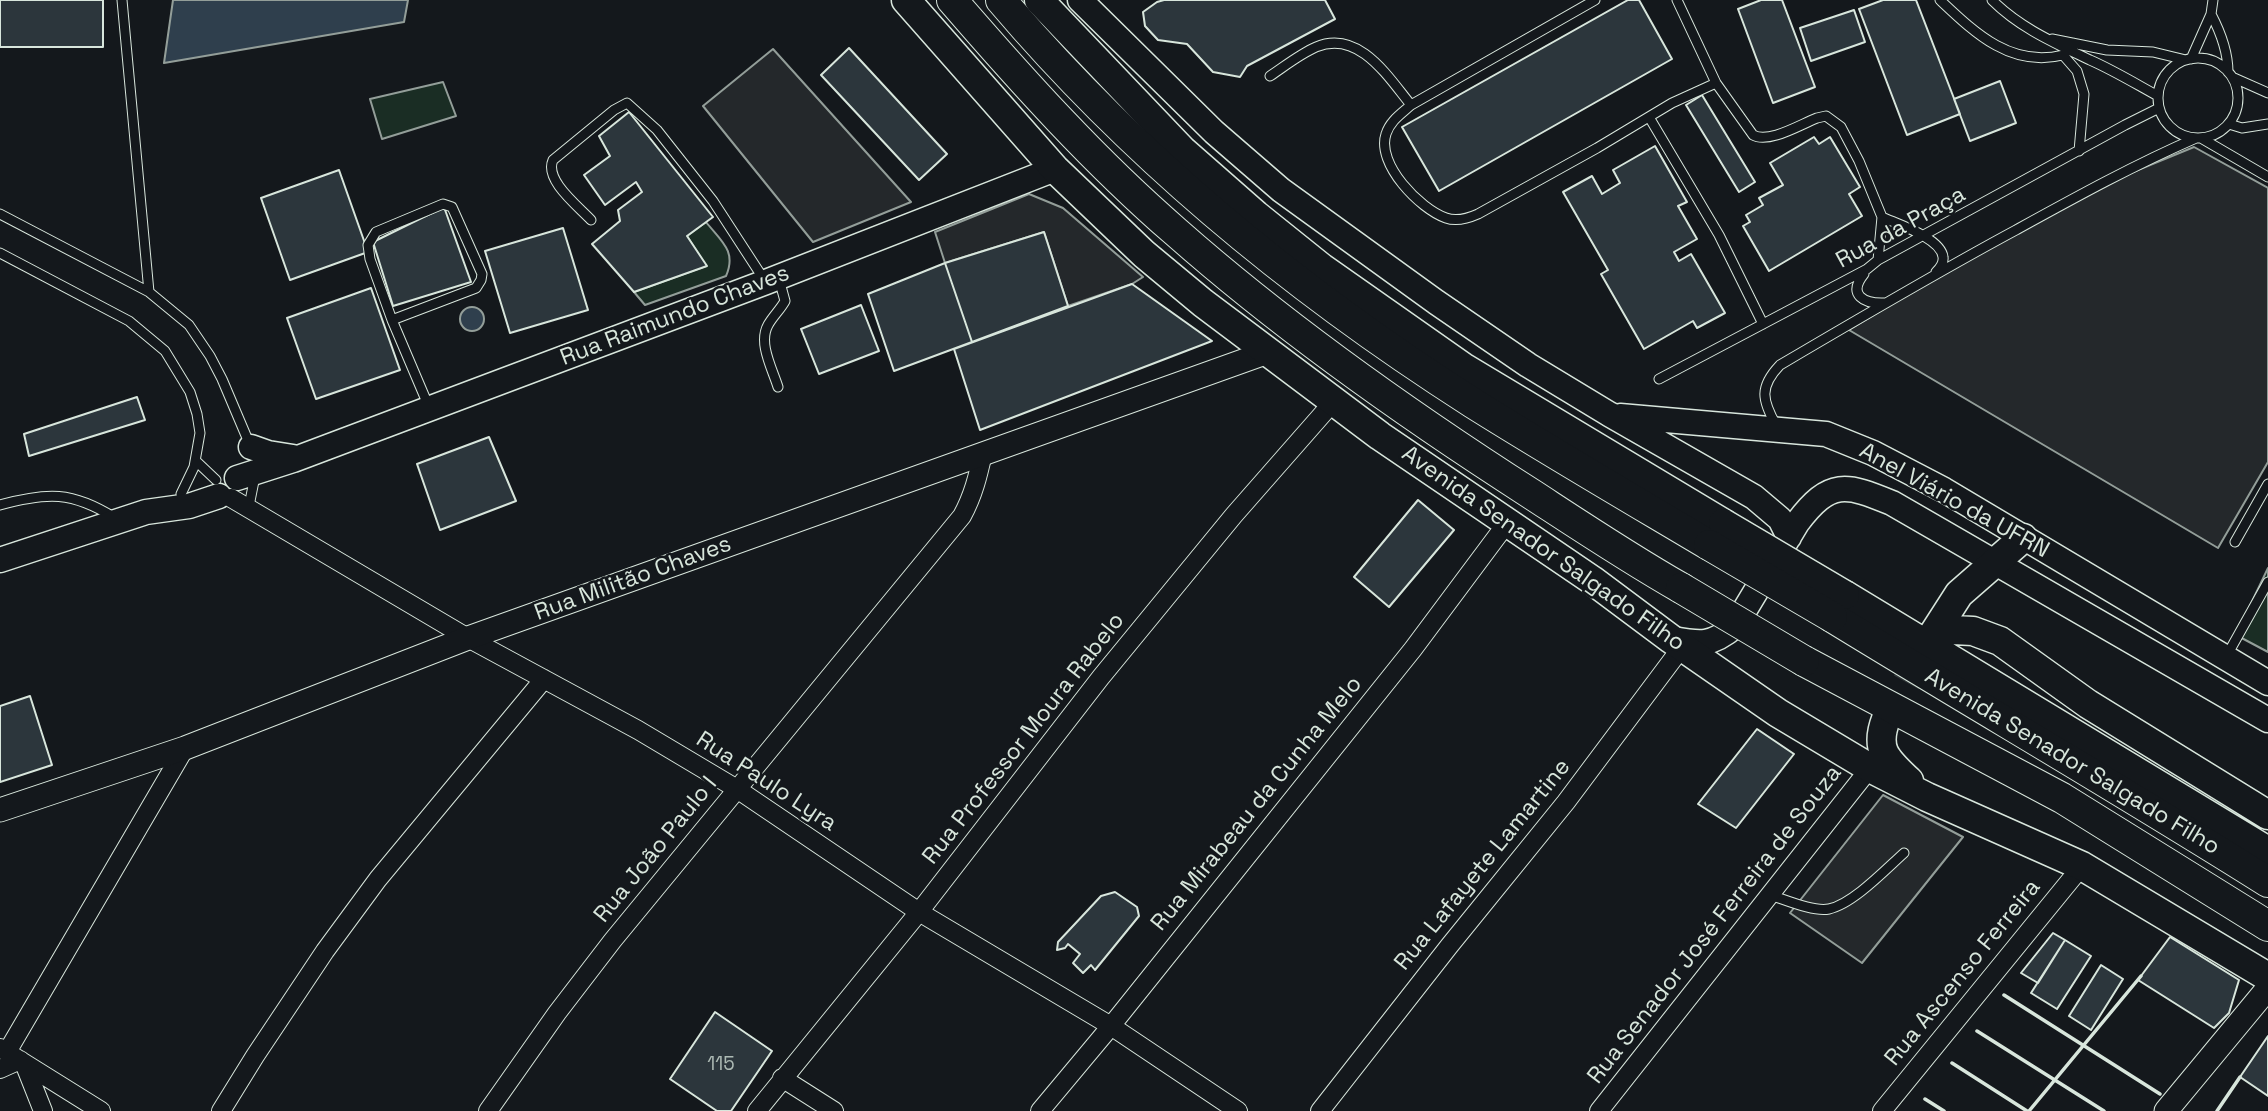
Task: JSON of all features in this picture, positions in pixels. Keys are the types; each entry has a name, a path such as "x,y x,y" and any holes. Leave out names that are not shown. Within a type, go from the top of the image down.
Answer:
{"highway":[{"name":"Avenida Senador Salgado Filho","path":"952,0 1097,156 1174,231 1320,350 1449,442 1641,565 1804,661 2062,798 2268,926"},
{"name":"Avenida Senador Salgado Filho","path":"1001,0 1087,96 1176,180 1361,326 1472,402 1716,533 1839,606 1992,715 2168,819 2268,882"}],"main road":[{"name":"Avenida Senador Salgado Filho","path":"906,0 1055,169 1144,254 1380,436 1592,580 1778,713 1870,768 1927,797 2082,866 2268,977"},
{"name":"Avenida Senador Salgado Filho","path":"1039,0 1182,150 1322,268 1463,367 1716,533"},
{"path":"1087,2 1214,132 1281,190 1528,365 1754,497 1780,519 1787,540"},
{"name":"Rua Raimundo Chaves","path":"238,486 274,454 297,459 772,280 1055,169"},
{"name":"Anel Viário da UFRN","path":"1609,414 1826,433 1873,453 1944,490 2268,683"},
{"path":"146,512 181,494 238,486"},
{"path":"0,560 146,512 189,506 238,486"},
{"name":"Anel Viário da UFRN","path":"1677,643 1702,644 1724,635 1735,626 1807,509 1817,499 1841,488 1856,489 1892,503 2268,720"},
{"path":"2023,538 1959,594 1933,634 1953,630 1973,631 2000,641 2097,710 2268,815"},
{"name":"Avenida Senador Salgado Filho","path":"1839,606 2268,851"},
{"path":"1886,719 1880,739 1884,755 1927,797"}],"street":[{"name":"Rua Militão Chaves","path":"0,810 185,748 468,638 1268,352"},
{"name":"Rua Professor Moura Rabelo","path":"757,1111 919,912 1101,677 1234,515 1334,401"},
{"name":"Rua João Paulo I","path":"488,1111 557,1013 962,516 974,491 982,453"},
{"name":"Rua Paulo Lyra","path":"238,486 468,638 638,730 737,789 919,912 1111,1026 1238,1111"},
{"name":"Rua Mirabeau da Cunha Melo","path":"1040,1111 1413,649 1507,523"},
{"name":"Rua Lafayete Lamartine","path":"1320,1111 1566,802 1677,643"},
{"path":"221,1111 325,951 378,878 544,679"},
{"path":"0,1069 13,1056 185,748"},
{"name":"Rua Senador José Ferreira de Souza","path":"1599,1111 1870,768"},
{"name":"Rua Ascenso Ferreira","path":"1882,1111 2082,866"},
{"path":"2166,1111 2268,988"},
{"path":"13,1056 43,1111"},
{"path":"13,1056 101,1111"},
{"path":"782,1078 834,1111"}],"lane":[{"path":"122,0 149,292"},
{"path":"1595,0 1411,105 1390,124 1385,137 1388,160 1399,181 1424,205 1447,219 1466,219 1478,214 1672,103 1716,83"},
{"path":"1677,0 1716,83 1746,126 1758,137 1771,138 1826,116 1838,123 1859,161 1882,217 1878,260"},
{"path":"1940,0 1989,43 2029,58 2068,49 2153,52 2188,60"},
{"path":"1992,0 2007,15 2043,38 2090,59 2158,96"},
{"path":"2188,60 2211,14 2213,0"},
{"path":"2211,14 2222,34 2230,75 2237,88 2235,113 2229,124 2212,136 2199,138 2184,136 2173,130 2165,120 2158,96 2161,85 2166,74 2188,60 2202,58 2212,61 2230,75 2268,93"},
{"path":"1270,76 1318,46 1343,44 1356,47 1378,66 1411,105"},
{"path":"2068,49 2084,94 2079,151"},
{"path":"591,220 553,178 550,166 553,160 614,110 627,103 657,130 673,150 785,301 766,327 764,337 778,387"},
{"name":"Rua da Praça","path":"1659,379 1867,270 1878,260 2160,108"},
{"path":"1648,117 1719,235 1763,324"},
{"path":"2229,124 2242,128 2268,124"},
{"path":"2199,138 2268,177"},
{"path":"1779,430 1767,408 1764,392 1767,382 1780,365 1935,274 2086,191 2199,138"},
{"path":"392,320 476,288 481,280 482,274 452,207 443,204 376,232 368,245 370,259 392,320 430,409"},
{"path":"0,214 149,292 189,325 210,356 238,486"},
{"path":"1882,217 1925,236 1938,247 1943,257 1935,274"},
{"path":"0,253 129,321 165,351 190,392 200,433 196,461 181,494"},
{"path":"1867,270 1858,280 1859,295 1863,300 1885,303"},
{"path":"196,461 238,486"},
{"path":"2235,542 2268,484"},
{"path":"0,505 27,498 69,497 94,505 119,520"},
{"path":"2225,659 2268,582"},
{"path":"1770,895 1800,905 1829,909 1859,894 1904,853"}],"green space":[{"path":"443,82 456,116 382,139 370,99"},
{"path":"706,222 726,247 730,260 726,276 645,305 634,292 706,266 687,236"},
{"path":"2268,568 2268,652 2236,635"}],"shaded area":[{"path":"773,49 911,202 813,242 703,106"},
{"path":"2194,147 2268,188 2268,462 2218,548 1849,330 1946,271 2116,179"},
{"path":"1029,194 1063,208 1143,277 1132,284 1068,306 1044,232 945,263 935,232"},
{"path":"1883,795 1963,837 1862,963 1790,913"}],"water":[{"path":"173,0 408,0 404,22 164,63"},
{"path":"472,307 483,314 484,319 477,330 472,331 461,324 460,319 467,308"}],"building":[{"path":"0,0 103,0 103,47 0,47"},
{"path":"1164,0 1325,0 1335,19 1247,66 1240,77 1213,72 1187,44 1158,40 1145,26 1143,12"},
{"path":"1628,0 1639,0 1672,59 1439,191 1402,127"},
{"path":"1761,0 1782,0 1815,87 1773,103 1738,9"},
{"path":"1883,0 1916,0 1960,114 1907,135 1859,9"},
{"path":"1854,10 1865,42 1811,61 1800,28"},
{"path":"849,48 947,154 919,180 821,75"},
{"path":"2000,81 2016,123 1970,141 1954,99"},
{"path":"1702,95 1755,182 1739,192 1686,105"},
{"path":"629,112 713,217 687,236 707,266 634,292 592,244 620,221 618,210 642,192 636,182 605,205 584,175 610,156 599,136"},
{"path":"1814,137 1819,144 1830,137 1860,187 1849,194 1862,216 1769,271 1743,226 1750,222 1746,215 1763,205 1759,198 1783,185 1770,163"},
{"path":"1655,146 1687,202 1678,206 1697,239 1674,252 1679,261 1691,254 1725,313 1697,328 1693,321 1644,349 1601,274 1608,270 1563,192 1592,176 1602,194 1620,183 1613,170"},
{"path":"339,170 368,252 290,280 261,198"},
{"path":"444,207 471,282 393,306 373,242"},
{"path":"563,228 588,310 510,333 485,251"},
{"path":"1044,232 1068,306 972,342 945,263"},
{"path":"945,263 972,342 894,371 868,294"},
{"path":"1132,284 1212,341 980,430 954,349"},
{"path":"371,288 400,370 316,399 287,318"},
{"path":"861,305 879,351 819,374 801,329"},
{"path":"137,397 145,420 29,456 24,434"},
{"path":"489,437 516,501 440,530 417,464"},
{"path":"1418,500 1454,530 1389,607 1354,577"},
{"path":"30,696 52,765 0,782 0,706"},
{"path":"1757,729 1794,754 1736,828 1698,804"},
{"path":"1115,892 1137,907 1139,916 1095,970 1091,965 1083,973 1073,963 1080,954 1068,944 1057,950 1058,942 1101,896"},
{"path":"2053,933 2065,940 2038,983 2021,973"},
{"path":"2170,937 2239,980 2229,1013 2214,1028 2138,980"},
{"path":"2065,940 2091,956 2057,1009 2031,993"},
{"path":"2101,965 2123,979 2091,1030 2069,1016"},
{"path":"715,1012 772,1051 731,1111 717,1111 670,1079"},
{"path":"2268,1036 2268,1096 2240,1077"}],"tunnel":[{"path":"1886,719 1925,648"}],"wall":[{"path":"2029,1111 2141,976"},
{"path":"2004,995 2160,1094"},
{"path":"1977,1031 2104,1111"},
{"path":"1952,1063 2027,1111"},
{"path":"2217,1111 2240,1077"},
{"path":"1925,1099 1944,1111"}]}
